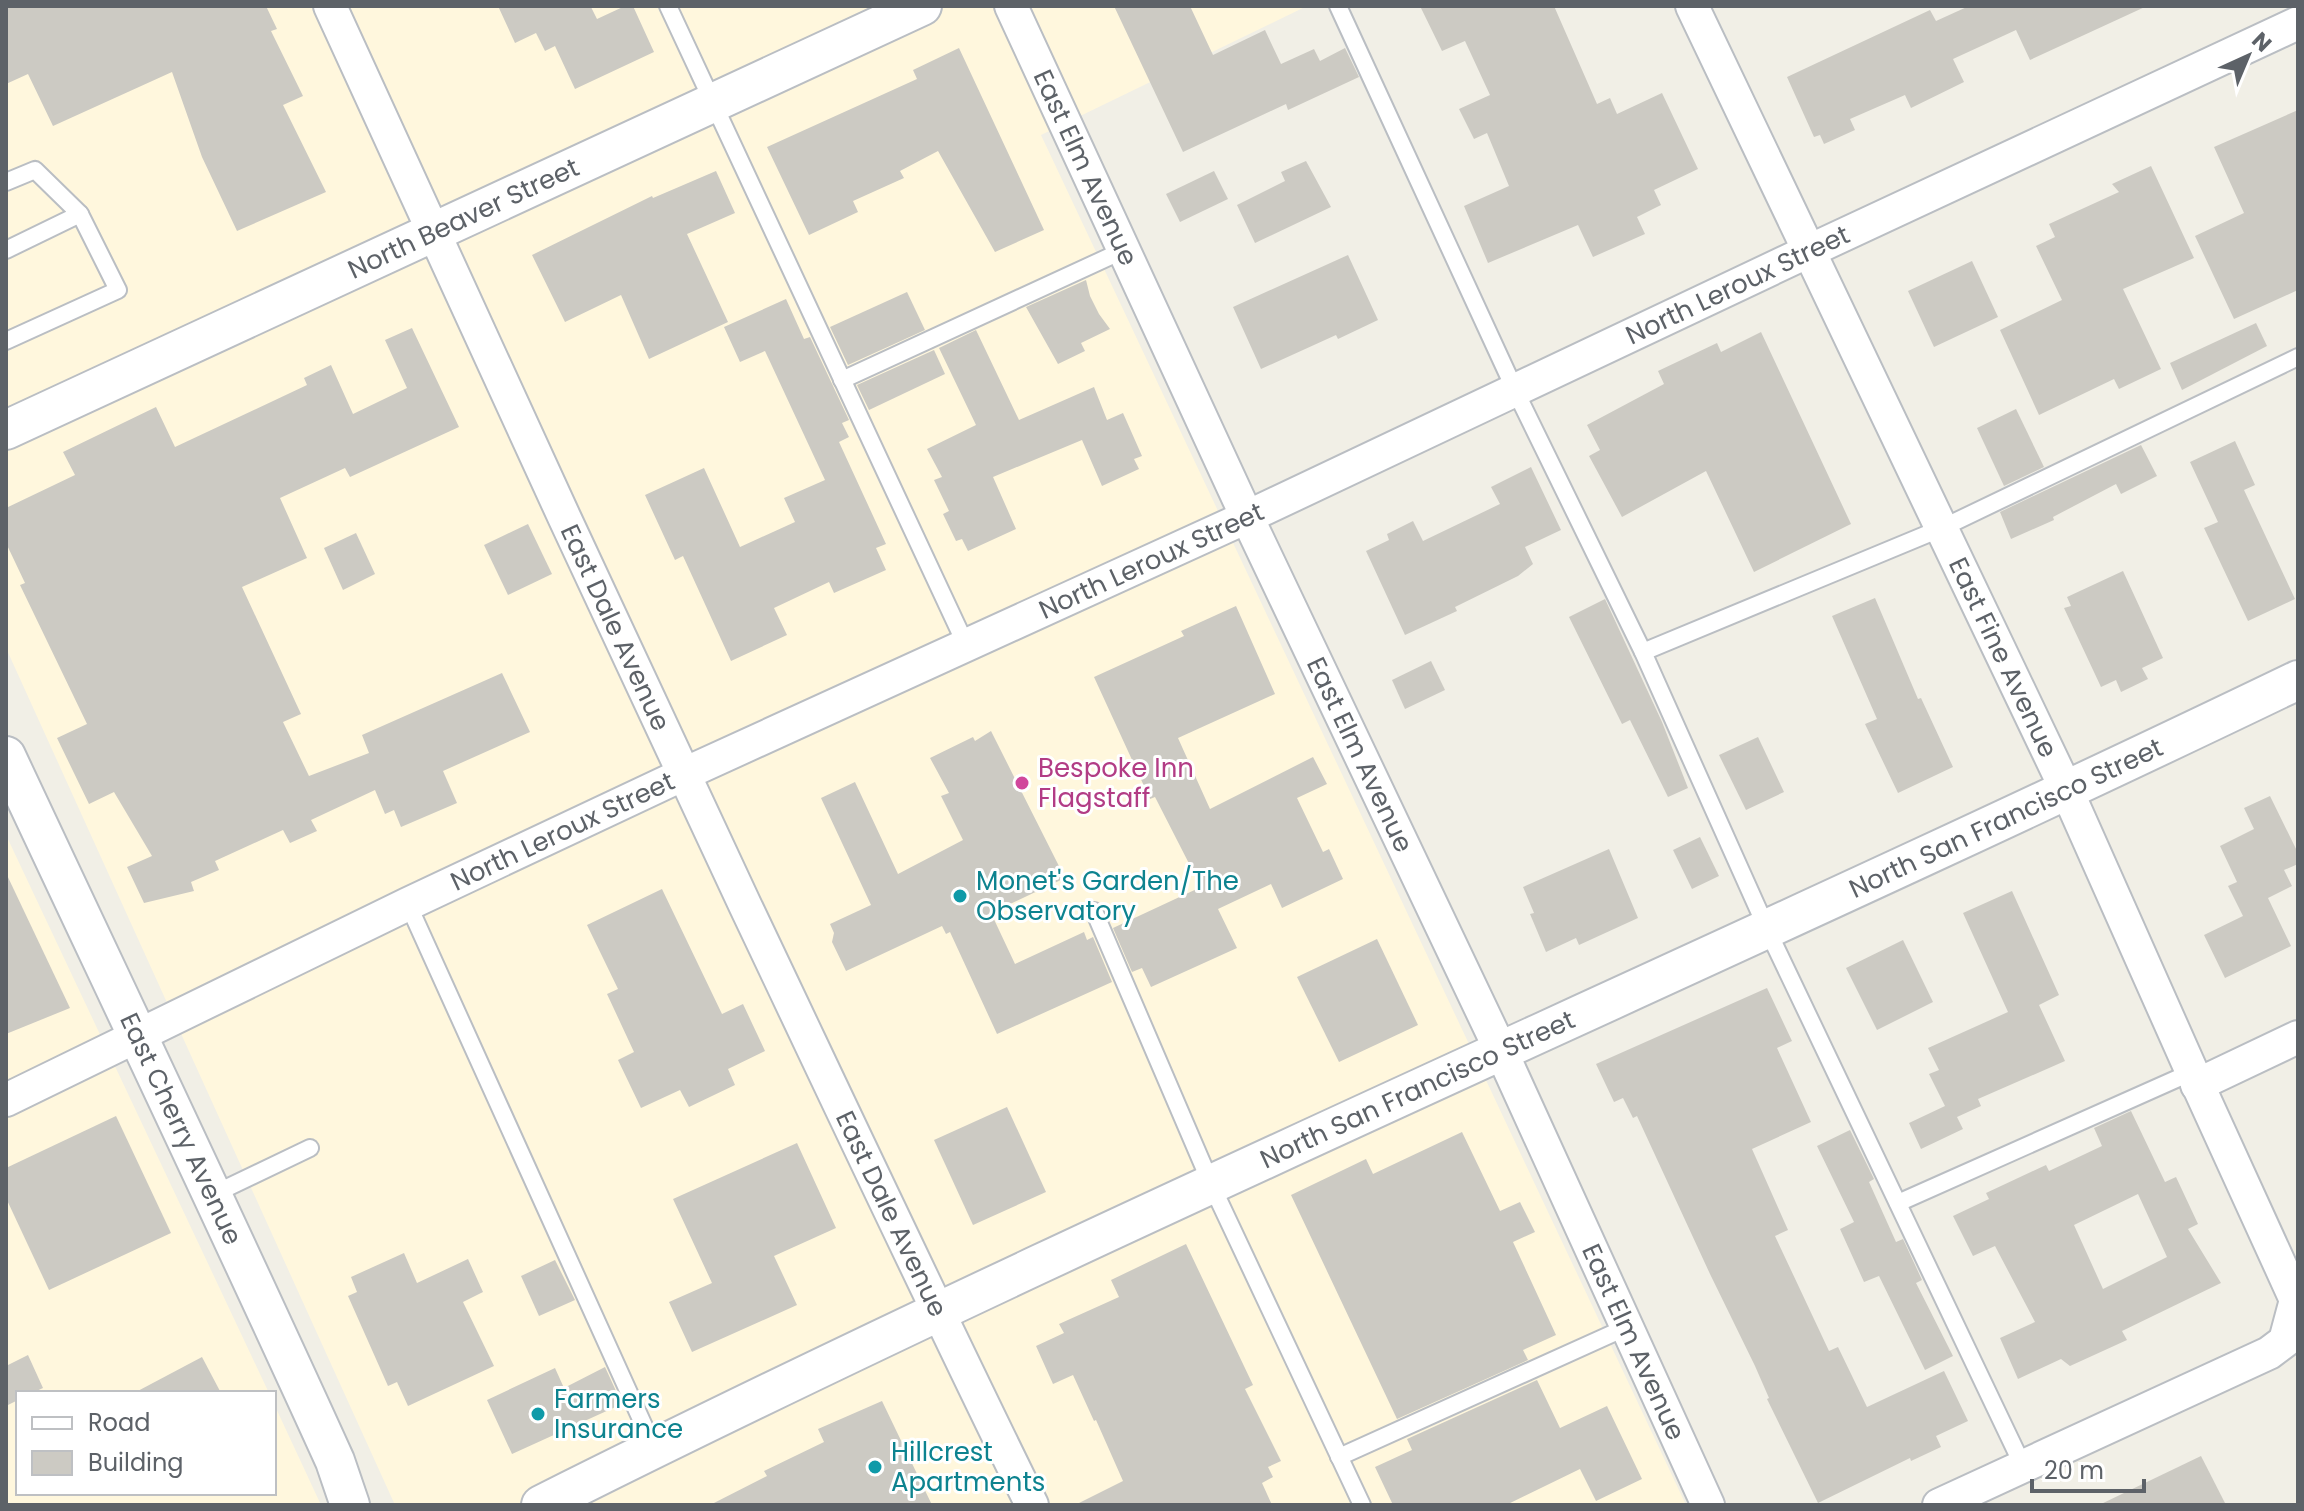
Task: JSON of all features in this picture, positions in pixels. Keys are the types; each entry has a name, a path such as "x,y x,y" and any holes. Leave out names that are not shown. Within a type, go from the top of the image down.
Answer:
{"street":[{"name":"East Dale Avenue","path":"330,6 684,774 937,1313 1032,1505"},
{"name":"North Beaver Street","path":"6,430 922,6"},
{"name":"East Elm Avenue","path":"1011,6 1247,517 1501,1051 1708,1505"},
{"name":"East Fine Avenue","path":"1692,6 2067,791 2296,1300 2285,1341 2269,1353 2023,1466"},
{"name":"North Leroux Street","path":"6,1100 408,904 684,774 1247,517 2298,23"},
{"name":"North San Francisco Street","path":"541,1505 937,1313 2067,791 2298,680"},
{"name":"East Cherry Avenue","path":"6,756 214,1194 335,1461 350,1505"},
{"path":"2194,1078 2298,1037"},
{"path":"1939,1505 2023,1466"}],"lane":[{"path":"668,6 966,645"},
{"path":"1338,6 1515,390 1643,652 1767,929 2023,1466"},
{"path":"6,182 35,170 80,214 118,290 6,341"},
{"path":"6,250 80,214"},
{"path":"842,380 1124,250"},
{"path":"1643,652 1942,528 2298,357"},
{"path":"408,904 654,1448"},
{"path":"1094,911 1212,1186 1362,1505"},
{"path":"1898,1203 2194,1078"},
{"path":"214,1194 310,1148"},
{"path":"1339,1457 1627,1327"}],"shaded area":[{"path":"6,6 1307,6 1041,135 1686,1505 395,1505 6,648"},
{"path":"6,835 268,1391 16,1391 16,1495 276,1495 276,1408 321,1505 6,1505"}],"building":[{"path":"6,6 266,6 277,29 271,31 303,96 283,105 326,192 237,231 202,157 172,72 53,126 28,74 6,84"},
{"path":"498,6 594,6 591,7 597,19 625,6 633,6 654,52 575,89 555,46 545,51 536,33 515,43"},
{"path":"1114,6 1190,6 1213,55 1265,30 1281,64 1314,49 1320,61 1345,48 1359,77 1288,110 1286,104 1183,152"},
{"path":"1420,6 1554,6 1597,104 1610,98 1617,114 1662,93 1698,169 1654,190 1661,205 1637,217 1645,234 1593,257 1578,225 1488,263 1464,206 1509,186 1487,133 1474,139 1459,109 1490,95 1465,41 1442,51"},
{"path":"1969,6 2147,6 2030,60 2016,30 1953,59 1964,82 1911,108 1905,95 1850,119 1855,130 1824,144 1820,135 1814,137 1787,77 1930,10 1936,21"},
{"path":"959,48 1044,230 995,252 938,151 900,171 904,178 853,201 858,212 809,235 767,147 917,79 913,70"},
{"path":"2298,110 2298,290 2234,319 2195,236 2244,213 2214,147"},
{"path":"1306,161 1331,207 1255,243 1237,205 1285,181 1281,172"},
{"path":"2151,166 2194,258 2123,289 2161,369 2119,389 2114,379 2039,415 2000,330 2062,300 2036,246 2055,237 2049,224 2119,192 2112,184"},
{"path":"716,171 735,213 687,234 728,322 649,359 621,295 565,322 532,255 652,196"},
{"path":"1214,171 1228,199 1180,222 1166,194"},
{"path":"1348,255 1378,320 1261,369 1233,307"},
{"path":"1972,261 1998,317 1934,347 1908,291"},
{"path":"1086,280 1090,296 1110,329 1081,343 1085,351 1058,364 1026,307"},
{"path":"907,292 925,330 848,365 830,327"},
{"path":"786,299 804,339 810,337 849,420 842,423 849,437 839,442 886,544 876,548 886,570 834,593 829,582 774,608 787,635 731,661 683,556 675,560 645,495 704,468 740,547 795,522 784,498 825,480 765,351 740,362 724,327"},
{"path":"2256,323 2267,346 2182,390 2170,363"},
{"path":"412,328 459,427 350,477 345,468 280,498 307,558 242,587 301,714 283,722 309,776 369,753 362,735 502,673 530,732 443,771 457,803 401,827 394,810 385,814 375,790 311,820 317,831 290,843 283,830 215,861 219,870 191,882 194,891 144,903 127,867 152,856 114,792 89,804 57,738 87,724 20,585 25,583 6,543 6,508 75,475 63,452 156,407 175,447 307,385 304,378 331,365 353,414 407,388 385,340"},
{"path":"976,330 1019,420 1094,387 1107,420 1123,413 1142,456 1134,459 1139,469 1102,486 1082,440 993,477 1016,529 968,551 962,539 956,541 943,514 949,511 934,480 942,477 927,449 976,425 939,348"},
{"path":"1761,332 1851,524 1754,572 1706,471 1622,517 1589,456 1600,450 1587,425 1664,384 1658,371 1717,343 1721,352"},
{"path":"934,350 945,374 869,410 857,385"},
{"path":"2016,409 2044,467 2004,486 1977,428"},
{"path":"2235,441 2255,485 2244,490 2295,599 2248,621 2204,528 2218,522 2190,462"},
{"path":"2141,445 2157,476 2121,494 2116,484 2053,517 2054,520 2011,539 2000,512"},
{"path":"1531,467 1561,530 1525,547 1533,564 1518,576 1455,607 1457,611 1405,635 1366,551 1389,540 1387,534 1413,521 1423,541 1500,504 1491,487"},
{"path":"528,524 552,574 508,595 484,545"},
{"path":"356,533 375,574 343,590 324,548"},
{"path":"2123,571 2163,658 2142,668 2148,679 2121,692 2116,680 2101,687 2064,608 2071,606 2067,597"},
{"path":"1875,598 1918,699 1921,698 1953,767 1898,793 1865,724 1877,719 1832,616"},
{"path":"1605,599 1662,722 1688,788 1668,797 1630,720 1622,724 1569,617"},
{"path":"1236,606 1275,694 1178,738 1210,809 1313,757 1327,784 1297,798 1323,852 1329,849 1343,879 1282,908 1271,884 1218,909 1237,948 1151,987 1142,968 1132,972 1113,928 1201,887 1155,797 1150,799 1094,677 1184,636 1181,631"},
{"path":"1431,661 1445,690 1405,709 1392,680"},
{"path":"991,731 1065,878 991,913 1015,964 1084,932 1087,940 1093,937 1112,982 997,1034 950,932 946,934 942,926 846,971 832,942 834,933 830,924 871,905 821,798 855,782 898,874 963,840 941,796 949,793 930,758 973,737 975,741"},
{"path":"1758,737 1784,792 1746,810 1719,755"},
{"path":"2270,796 2298,853 2298,864 2284,870 2292,886 2268,898 2291,946 2225,978 2204,935 2243,916 2228,886 2237,882 2220,846 2254,829 2244,808"},
{"path":"1700,837 1719,876 1692,889 1673,850"},
{"path":"1609,849 1638,918 1579,945 1576,938 1546,952 1530,914 1534,913 1523,887"},
{"path":"6,873 70,1008 6,1034"},
{"path":"662,889 722,1014 743,1004 765,1051 728,1069 735,1085 689,1107 680,1090 641,1108 618,1060 634,1052 607,994 618,989 587,925"},
{"path":"2012,891 2059,995 2039,1005 2065,1061 1978,1099 1981,1106 1957,1117 1963,1129 1921,1149 1909,1123 1945,1106 1929,1074 1939,1070 1928,1048 2008,1012 1963,913"},
{"path":"1377,939 1418,1025 1339,1062 1297,977"},
{"path":"1903,940 1933,1002 1877,1030 1846,968"},
{"path":"1767,988 1792,1041 1777,1048 1811,1122 1752,1149 1788,1230 1775,1236 1829,1351 1838,1347 1867,1407 1944,1371 1968,1421 1936,1436 1941,1447 1911,1461 1910,1458 1818,1503 1637,1116 1633,1118 1623,1098 1614,1102 1596,1064"},
{"path":"1007,1107 1046,1192 973,1225 934,1140"},
{"path":"2131,1111 2165,1182 2176,1177 2198,1224 2188,1229 2221,1283 2122,1331 2127,1340 2070,1366 2061,1359 2018,1379 2000,1338 2035,1322 1995,1246 1973,1256 1953,1216 1989,1199 1986,1193 2046,1165 2049,1171 2102,1146 2094,1128","holes":["2138,1194 2167,1257 2103,1289 2074,1225"]},
{"path":"116,1116 171,1233 49,1290 6,1198 6,1168"},
{"path":"1850,1130 1874,1179 1869,1182 1896,1242 1903,1239 1922,1280 1916,1283 1953,1356 1925,1370 1879,1276 1864,1282 1840,1229 1854,1222 1817,1146"},
{"path":"1462,1132 1500,1211 1520,1202 1535,1232 1513,1242 1556,1335 1523,1350 1528,1360 1397,1419 1291,1195 1366,1159 1373,1174"},
{"path":"797,1143 836,1228 774,1256 797,1305 692,1352 669,1302 712,1283 673,1199"},
{"path":"1186,1244 1253,1385 1245,1389 1281,1461 1268,1467 1273,1477 1262,1483 1272,1505 1075,1505 1123,1481 1073,1375 1053,1384 1036,1346 1064,1333 1059,1324 1119,1297 1111,1280"},
{"path":"404,1253 417,1283 468,1259 483,1292 463,1302 494,1366 408,1406 397,1382 388,1386 348,1296 357,1292 351,1277"},
{"path":"555,1260 575,1300 539,1316 521,1276"},
{"path":"28,1355 43,1388 16,1391 16,1401 6,1406 6,1366"},
{"path":"202,1357 220,1391 138,1391"},
{"name":"Farmers Insurance","path":"605,1367 622,1404 512,1454 487,1400 555,1368 564,1388"},
{"path":"1537,1380 1560,1428 1607,1406 1642,1479 1596,1501 1580,1469 1506,1505 1393,1505 1375,1467 1412,1450 1407,1439"},
{"name":"Hillcrest Apartments","path":"882,1401 932,1505 710,1505 767,1476 764,1471 824,1442 818,1429"},
{"path":"2201,1456 2226,1505 2099,1505"}],"place":[{"name":"Bespoke Inn Flagstaff","path":"1022,783"},
{"name":"Monet's Garden/The Observatory","path":"960,896"},
{"name":"Farmers Insurance","path":"538,1414"},
{"name":"Hillcrest Apartments","path":"875,1467"}]}
